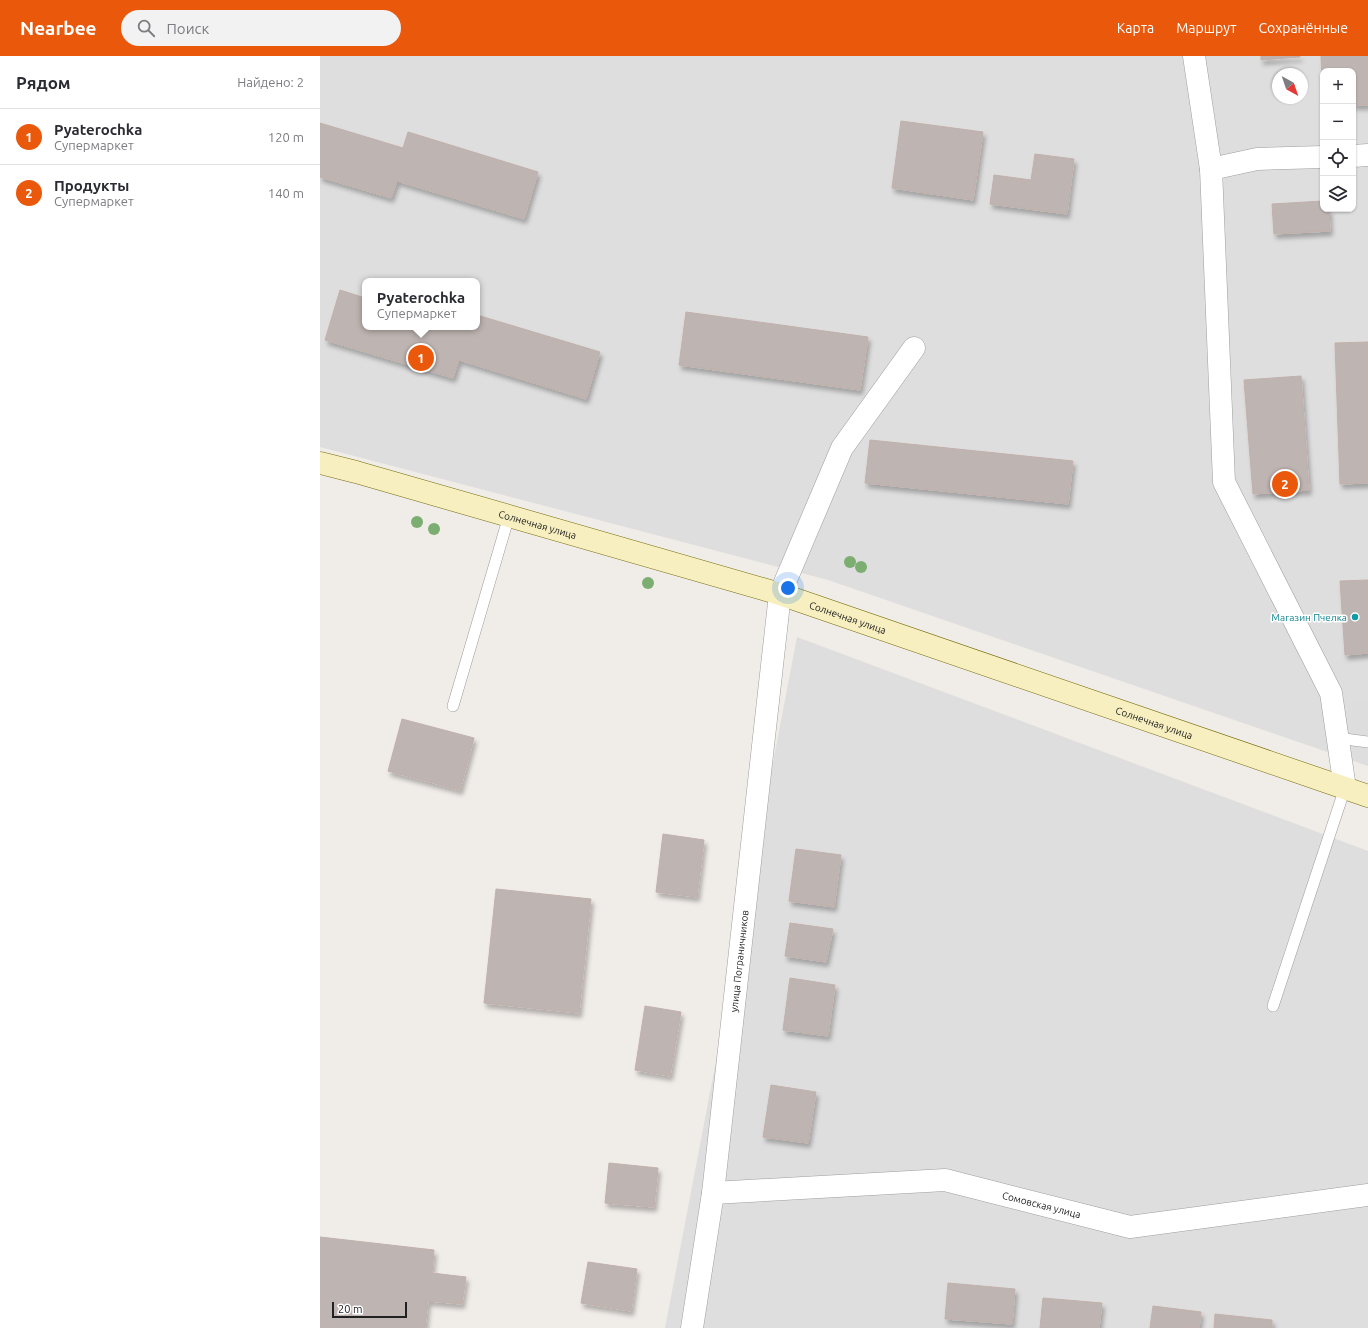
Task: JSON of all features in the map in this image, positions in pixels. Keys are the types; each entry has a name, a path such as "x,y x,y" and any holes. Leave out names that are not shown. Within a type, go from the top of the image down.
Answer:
{"street":[{"path":"1194,56 1211,169 1224,482 1331,693 1345,788"},
{"path":"1356,156 1368,155"},
{"path":"1211,169 1257,159 1320,157"},
{"name":"улица Пограничников","path":"692,1328 713,1193 780,594 842,448 914,348"},
{"name":"Солнечная улица","path":"320,463 780,594 1368,796"},
{"name":"Сомовская улица","path":"713,1193 945,1180 1130,1227 1368,1196"}],"lane":[{"path":"453,706 509,516"},
{"path":"1337,738 1368,742"},
{"path":"1273,1006 1345,788"}],"shaded area":[{"path":"320,56 1368,56 1368,766 828,580 320,447"},
{"path":"797,637 1368,851 1368,1328 665,1328"},
{"path":"1368,701 1368,742 1351,739 1352,702"}],"building":[{"path":"1261,56 1300,56 1300,57 1261,60"},
{"path":"1321,56 1368,56 1368,105 1356,105 1356,68 1321,68"},
{"path":"901,121 983,132 973,200 892,188"},
{"path":"320,123 403,148 408,132 538,172 524,219 397,181 391,198 320,177"},
{"path":"1035,154 1074,159 1067,214 990,204 994,175 1031,180"},
{"path":"1320,201 1320,212 1329,212 1330,231 1274,234 1272,204"},
{"path":"340,290 362,297 362,330 480,330 480,316 600,352 586,399 459,360 453,378 325,340"},
{"path":"686,312 868,337 860,390 679,365"},
{"path":"1368,342 1368,483 1340,484 1335,343"},
{"path":"1301,376 1309,490 1253,494 1244,380"},
{"path":"870,440 1073,461 1068,504 865,483"},
{"name":"Магазин Пчелка","path":"1368,580 1368,653 1345,655 1340,581"},
{"path":"402,719 474,738 460,790 388,771"},
{"path":"663,834 704,840 697,897 656,892"},
{"path":"796,849 841,855 834,907 789,901"},
{"path":"496,889 591,899 579,1013 484,1003"},
{"path":"790,923 833,929 826,962 785,956"},
{"path":"790,978 835,985 828,1036 783,1030"},
{"path":"645,1006 681,1012 670,1076 635,1070"},
{"path":"771,1085 816,1092 808,1143 763,1137"},
{"path":"609,1163 658,1168 654,1207 605,1203"},
{"path":"320,1237 434,1250 432,1273 466,1277 462,1304 428,1301 425,1328 320,1328"},
{"path":"588,1262 637,1269 631,1311 581,1303"},
{"path":"948,1283 1015,1289 1012,1324 945,1319"},
{"path":"1043,1298 1102,1303 1099,1328 1040,1328"},
{"path":"1153,1306 1201,1312 1199,1328 1150,1328"},
{"path":"1215,1314 1272,1320 1272,1328 1214,1328"}],"place":[{"name":"Pyaterochka","path":"421,358"},
{"name":"Продукты","path":"1285,484"},
{"name":"Магазин Пчелка","path":"1355,617"}]}
